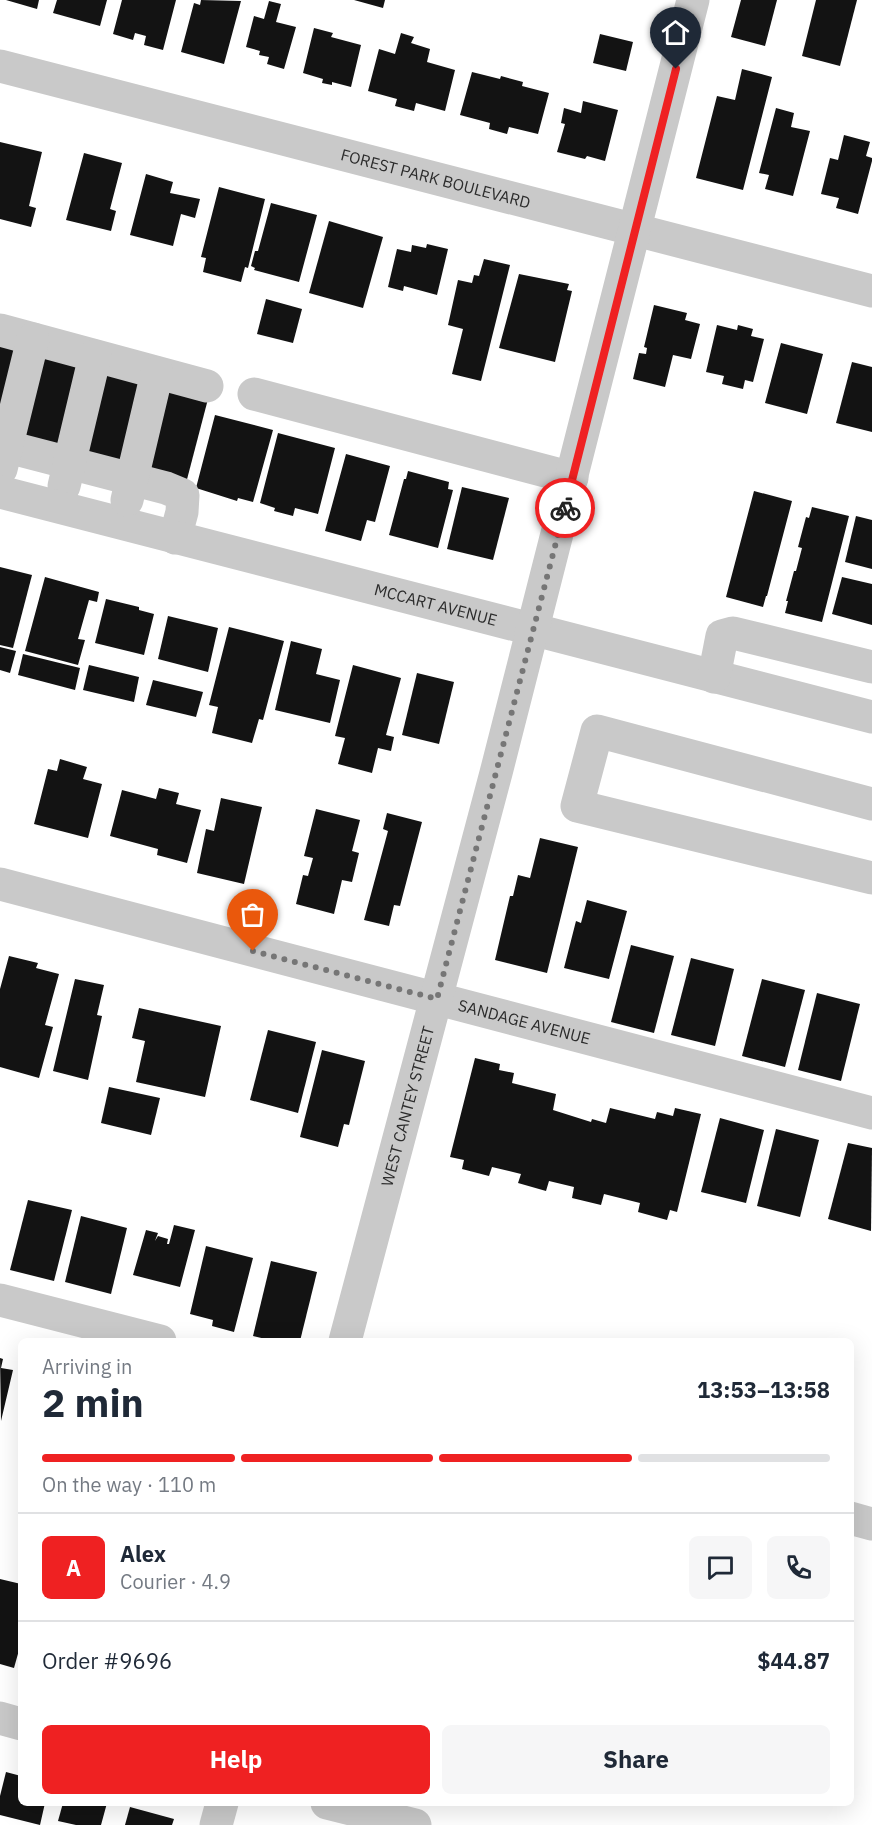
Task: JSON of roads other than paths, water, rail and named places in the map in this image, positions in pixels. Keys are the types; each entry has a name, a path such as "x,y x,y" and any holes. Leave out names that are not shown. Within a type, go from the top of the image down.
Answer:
{"street":[{"name":"WEST CANTEY STREET","path":"346,1338 573,477 693,0"},
{"name":"FOREST PARK BOULEVARD","path":"0,66 872,291"},
{"path":"0,330 207,387"},
{"path":"33,339 2,455 69,464 166,488 183,495 176,538"},
{"path":"59,508 94,356"},
{"path":"121,524 157,373"},
{"path":"254,394 573,477"},
{"name":"MCCART AVENUE","path":"0,492 872,717"},
{"path":"714,677 722,636 733,633 872,667"},
{"path":"872,804 597,731 577,806 872,879"},
{"name":"SANDAGE AVENUE","path":"0,884 872,1113"},
{"path":"0,1300 148,1338"},
{"path":"854,1519 872,1524"},
{"path":"0,1718 18,1723"},
{"path":"216,1825 221,1806"},
{"path":"339,1806 415,1825"}]}
